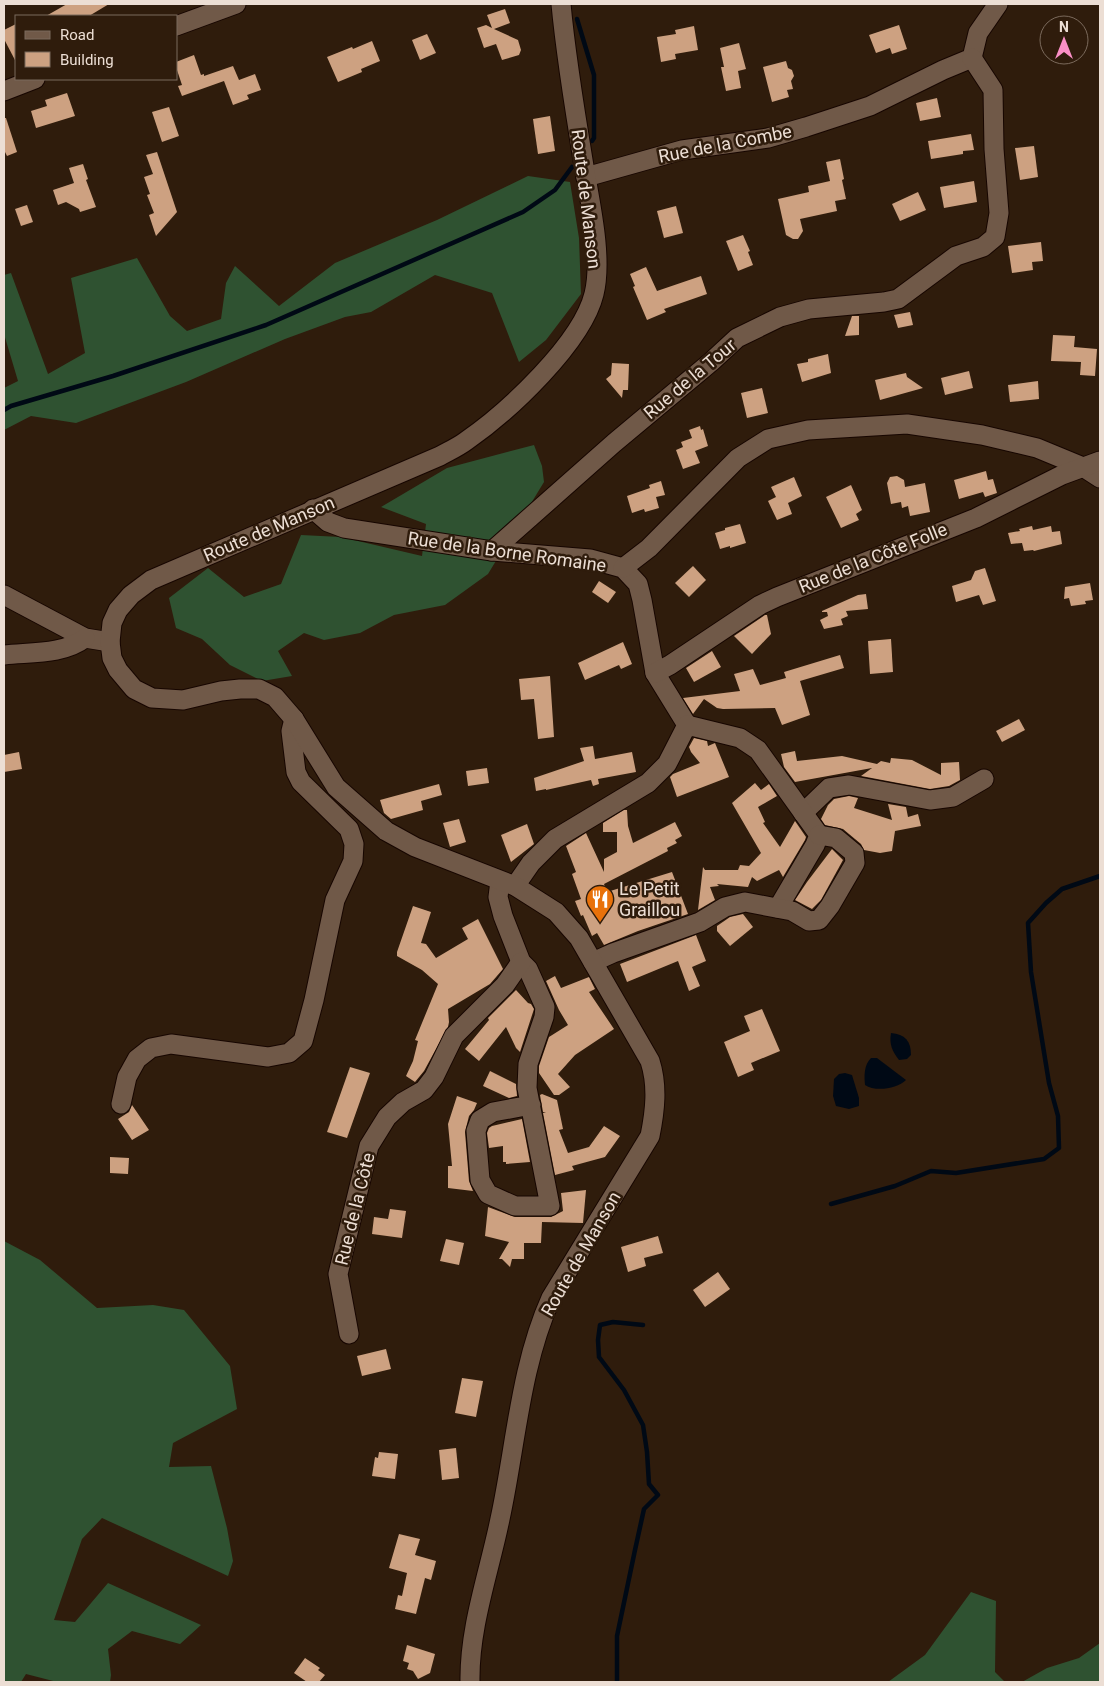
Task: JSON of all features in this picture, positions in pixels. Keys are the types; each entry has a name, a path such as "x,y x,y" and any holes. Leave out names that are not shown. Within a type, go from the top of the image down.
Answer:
{"street":[{"path":"178,25 236,4"},
{"name":"Route de Manson","path":"470,1682 471,1650 475,1625 500,1518 527,1374 541,1320 551,1298 650,1136 655,1110 655,1082 650,1061 578,938 556,912 508,883 415,847 386,830 361,810 336,786 294,719 275,697 259,690 221,691 184,700 152,698 134,690 118,670 112,658 110,642 112,623 118,610 131,595 151,580 440,456 466,442 535,382 566,346 581,323 594,294 597,271 586,177 567,63 561,4"},
{"path":"972,58 978,33 998,4"},
{"name":"Rue de la Combe","path":"586,177 682,150 768,138 806,128 870,106 972,58"},
{"name":"Rue de la Tour","path":"492,551 737,338 780,317 809,310 898,299 956,256 983,247 995,237 999,213 994,149 993,90 972,58"},
{"path":"4,91 32,80"},
{"path":"623,568 649,548 738,458 768,439 808,430 907,424 982,435 1037,448 1091,464 1100,478"},
{"name":"Rue de la Côte Folle","path":"655,673 776,596 976,518 1062,474 1091,464"},
{"name":"Rue de la Borne Romaine","path":"313,509 328,522 344,528 492,551 590,560 623,568 638,584 655,673 687,725"},
{"path":"4,595 85,638 110,642"},
{"path":"4,655 60,650 72,647 85,638"},
{"path":"121,1104 127,1077 137,1059 151,1048 171,1044 268,1057 289,1054 303,1041 314,1000 335,900 353,861 354,844 349,829 301,782 296,772 291,731 294,719"},
{"path":"531,1105 493,1112 480,1120 476,1131 480,1180 488,1194 515,1206 550,1206 531,1105 527,1088 528,1064 544,1017 545,1006 528,968 521,962 503,916 498,897 508,883 531,864 555,839 648,783 667,764 687,725 740,738 758,750 819,835 836,838 854,853 855,862 830,906 819,920 809,921 792,911 745,902 725,907 700,922 593,962"},
{"path":"803,813 829,788 849,785 930,800 953,797 984,779"},
{"path":"778,908 819,835"},
{"name":"Rue de la Côte","path":"349,1334 338,1274 370,1146 387,1117 403,1102 424,1090 434,1077 454,1036 505,985 521,962"}],"green space":[{"path":"528,176 570,182 579,238 581,294 546,340 519,362 492,293 435,275 371,312 345,317 285,339 186,382 76,423 31,416 4,430 4,388 18,381 4,334 4,275 11,273 48,374 85,353 71,278 137,258 170,316 187,331 221,319 226,283 235,266 279,306 335,263 437,220"},
{"path":"534,445 542,466 544,482 488,574 445,605 394,615 360,633 324,640 304,633 278,651 292,676 262,681 230,665 202,639 176,628 169,598 208,568 244,597 281,584 301,535 341,537 422,556 426,524 381,507 447,468"},
{"path":"4,1241 40,1260 97,1308 153,1305 184,1310 230,1366 237,1409 173,1443 169,1467 211,1466 227,1528 233,1561 228,1576 102,1518 82,1539 54,1620 75,1622 108,1583 201,1625 180,1644 132,1631 108,1649 110,1682 57,1682 26,1674 21,1682 4,1682"},
{"path":"971,1592 996,1601 995,1672 1005,1682 888,1682 925,1655"},
{"path":"1100,1643 1100,1682 1022,1682 1047,1668 1079,1658"}],"shaded area":[{"path":"891,1033 900,1035 908,1042 911,1055 907,1059 899,1060 895,1054 891,1044"},
{"path":"871,1058 877,1058 906,1080 897,1086 880,1089 865,1085 865,1070"},
{"path":"839,1074 852,1075 859,1098 859,1106 849,1109 836,1106 833,1096 834,1079"}],"building":[{"path":"67,4 109,4 91,15 48,15"},
{"path":"505,9 510,23 494,29 518,40 521,50 519,55 502,60 496,44 484,48 477,28 486,25 492,28 487,15"},
{"path":"15,24 15,60 4,39 4,30"},
{"path":"899,25 907,49 892,54 890,48 876,53 869,35"},
{"path":"694,26 698,50 675,54 676,59 661,62 657,37 676,34 675,30"},
{"path":"427,34 436,53 420,60 412,40"},
{"path":"372,41 380,61 361,69 362,72 338,82 327,57"},
{"path":"739,43 746,69 738,71 741,88 726,91 721,67 724,67 720,48"},
{"path":"194,55 201,75 204,74 204,76 233,66 239,80 255,74 261,90 247,95 249,99 233,105 224,81 182,96 178,86 182,85 178,73 178,61"},
{"path":"786,61 788,68 792,70 794,76 791,81 793,89 787,90 789,97 772,102 763,67"},
{"path":"67,93 75,116 36,128 31,111 47,106 45,100"},
{"path":"937,98 941,117 920,121 916,103"},
{"path":"169,107 179,136 162,142 152,112"},
{"path":"550,116 555,151 538,154 533,119"},
{"path":"4,118 6,118 17,152 7,156 4,150"},
{"path":"971,134 974,150 963,151 963,154 931,159 928,141"},
{"path":"1034,146 1038,177 1020,180 1015,148"},
{"path":"157,152 177,212 156,236 149,215 154,213 147,195 150,194 144,177 153,174 146,155"},
{"path":"840,159 846,199 835,201 837,211 800,219 803,231 798,239 793,239 786,235 778,199 809,192 808,186 830,181 826,162"},
{"path":"83,164 88,179 86,180 96,207 80,212 79,209 66,202 58,205 53,190 74,183 69,168"},
{"path":"974,181 977,202 944,208 940,187"},
{"path":"918,192 926,210 900,221 892,204"},
{"path":"27,205 33,222 21,226 15,209"},
{"path":"676,206 683,233 664,238 657,211"},
{"path":"743,235 750,251 748,252 753,265 738,271 726,241"},
{"path":"1041,242 1043,261 1032,262 1033,270 1012,273 1008,246"},
{"path":"646,267 657,291 701,276 707,294 664,309 666,312 647,320 633,287 635,286 630,274"},
{"path":"910,312 913,325 898,328 894,315"},
{"path":"852,316 859,316 859,335 845,336"},
{"path":"1053,335 1075,336 1074,347 1097,349 1095,376 1080,375 1081,362 1051,361"},
{"path":"828,354 831,373 802,382 797,364"},
{"path":"612,363 629,364 628,390 623,390 622,398 606,379 611,375"},
{"path":"969,371 973,388 945,395 941,378"},
{"path":"906,373 907,377 923,388 880,400 875,380"},
{"path":"1038,381 1039,399 1010,402 1008,385"},
{"path":"762,388 768,413 747,418 741,393"},
{"path":"700,426 701,430 703,429 708,446 695,451 700,463 683,469 676,450 683,447 681,442 692,438 689,430"},
{"path":"986,471 988,480 993,479 997,493 985,497 983,492 959,499 954,480"},
{"path":"897,476 904,480 905,487 925,483 930,512 910,516 908,506 902,508 901,502 891,504 887,483 890,477"},
{"path":"794,477 802,496 788,503 792,514 777,520 768,501 776,497 771,487"},
{"path":"661,481 665,495 656,497 659,508 645,512 644,509 632,513 627,496 650,488 649,485"},
{"path":"851,485 862,510 856,514 859,520 841,528 826,497"},
{"path":"740,524 746,543 720,549 715,533"},
{"path":"1032,526 1033,530 1051,526 1052,532 1060,531 1062,544 1034,551 1024,551 1022,543 1011,544 1008,533"},
{"path":"693,566 706,580 689,597 675,583"},
{"path":"985,568 996,601 983,605 979,595 956,602 952,586 971,580 975,571"},
{"path":"599,581 616,592 608,603 592,592"},
{"path":"1090,583 1093,600 1085,601 1086,604 1071,606 1069,598 1064,599 1065,587"},
{"path":"866,594 868,609 846,611 848,616 841,619 843,625 824,629 820,620 828,616 827,612 822,611 858,595"},
{"path":"767,615 771,634 752,654 734,636"},
{"path":"891,639 893,672 870,674 868,641"},
{"path":"623,642 632,664 621,669 619,665 585,680 578,663"},
{"path":"712,651 721,667 694,682 686,668"},
{"path":"840,655 844,668 800,681 810,715 782,725 775,708 723,709 717,708 704,699 693,714 683,698 740,691 734,674 753,669 760,685 786,678 784,672"},
{"path":"550,676 554,737 538,739 534,699 521,700 519,679"},
{"path":"1019,719 1025,730 1002,742 996,731"},
{"path":"694,738 707,741 708,746 715,743 729,777 677,797 670,777 700,763 689,747"},
{"path":"593,746 595,759 632,752 636,772 598,779 599,784 593,786 591,780 536,791 534,778 584,761 580,748"},
{"path":"795,751 797,761 842,756 877,764 881,761 890,763 891,758 912,760 941,775 941,763 959,762 960,780 949,786 930,789 861,776 872,768 795,782 784,767 781,754"},
{"path":"19,752 22,769 4,772 4,755"},
{"path":"487,768 489,783 468,786 466,771"},
{"path":"755,783 761,790 769,784 777,796 758,807 765,822 763,823 780,847 795,821 806,837 805,840 783,877 779,870 757,881 752,877 748,887 717,884 719,886 710,887 715,900 698,910 703,867 705,870 738,870 740,865 749,866 761,853 732,803"},
{"path":"439,784 442,795 421,801 423,810 391,819 384,813 380,800"},
{"path":"849,796 858,798 854,808 892,820 888,804 906,807 908,817 918,814 921,826 895,831 892,851 880,853 864,850 861,844 843,829 825,825 821,819 828,805 834,799"},
{"path":"627,810 628,826 633,843 675,822 682,836 675,840 677,843 667,848 668,851 604,884 607,892 672,872 688,914 604,945 597,933 592,936 575,901 581,899 572,874 576,872 566,846 586,833 604,872 604,859 617,852 617,832 603,832 603,823"},
{"path":"459,819 466,842 450,847 443,823"},
{"path":"527,824 534,844 511,862 501,835"},
{"path":"832,849 843,860 821,900 812,909 795,900"},
{"path":"413,906 431,912 421,943 426,944 436,958 468,939 462,928 478,919 503,969 490,984 448,1009 448,1027 424,1071 415,1082 406,1076 413,1061 418,1041 415,1040 438,984 422,970 397,956"},
{"path":"743,914 753,927 730,946 717,931 717,926 730,917"},
{"path":"696,935 706,961 692,967 700,986 689,991 678,961 627,982 620,964"},
{"path":"555,976 561,988 589,977 595,989 589,992 614,1029 575,1055 558,1074 570,1087 559,1095 554,1095 539,1073 539,1066 549,1037 568,1025 546,981"},
{"path":"516,990 534,1009 520,1052 516,1048 506,1027 479,1061 465,1049 489,1020 488,1018"},
{"path":"762,1009 780,1051 751,1063 754,1070 738,1077 724,1042 750,1031 744,1016"},
{"path":"350,1067 370,1073 347,1138 327,1132"},
{"path":"490,1071 516,1084 517,1096 509,1098 483,1086"},
{"path":"542,1094 557,1100 563,1129 559,1130 568,1153 589,1147 604,1126 620,1136 605,1157 572,1166 574,1170 555,1175 543,1113 546,1113 543,1112 540,1095"},
{"path":"457,1096 477,1103 469,1116 465,1132 469,1181 473,1191 448,1188 448,1166 452,1166 448,1124"},
{"path":"132,1105 149,1130 132,1140 118,1119 129,1112"},
{"path":"522,1119 530,1162 506,1164 506,1162 503,1162 503,1146 489,1148 487,1133 492,1126"},
{"path":"110,1157 129,1158 128,1174 110,1173"},
{"path":"586,1190 583,1223 542,1222 541,1243 524,1243 524,1259 512,1259 510,1267 502,1259 499,1259 509,1242 485,1236 488,1207 515,1217 551,1217 563,1211 561,1193"},
{"path":"390,1209 406,1211 402,1238 372,1234 374,1217 388,1219"},
{"path":"658,1236 663,1253 644,1258 646,1266 628,1272 621,1247"},
{"path":"446,1239 464,1243 459,1265 440,1261"},
{"path":"718,1272 730,1289 705,1307 693,1290"},
{"path":"386,1349 391,1369 362,1376 357,1356"},
{"path":"462,1378 483,1381 476,1417 455,1413"},
{"path":"456,1448 459,1478 442,1480 439,1450"},
{"path":"379,1452 398,1454 395,1479 372,1476 375,1457 378,1458"},
{"path":"399,1534 420,1539 415,1555 436,1561 431,1580 425,1578 416,1614 395,1609 398,1595 402,1596 407,1573 389,1568"},
{"path":"407,1645 435,1654 430,1673 418,1679 413,1671 407,1669 409,1663 403,1661"},
{"path":"305,1658 320,1668 318,1670 325,1675 319,1682 307,1682 294,1673"}],"waterway":[{"path":"577,19 594,75 594,138 592,141"},
{"path":"4,410 11,406 113,376 266,325 523,212 555,190 572,167"},
{"path":"831,1204 895,1186 931,1171 956,1173 1044,1159 1059,1148 1058,1116 1049,1083 1031,972 1028,923 1062,889 1100,876"},
{"path":"617,1682 617,1636 635,1550 644,1509 658,1495 649,1484 643,1425 624,1390 599,1357 598,1340 600,1325 613,1322 643,1325"}],"place":[{"name":"Le Petit Graillou","path":"600,923"}]}
